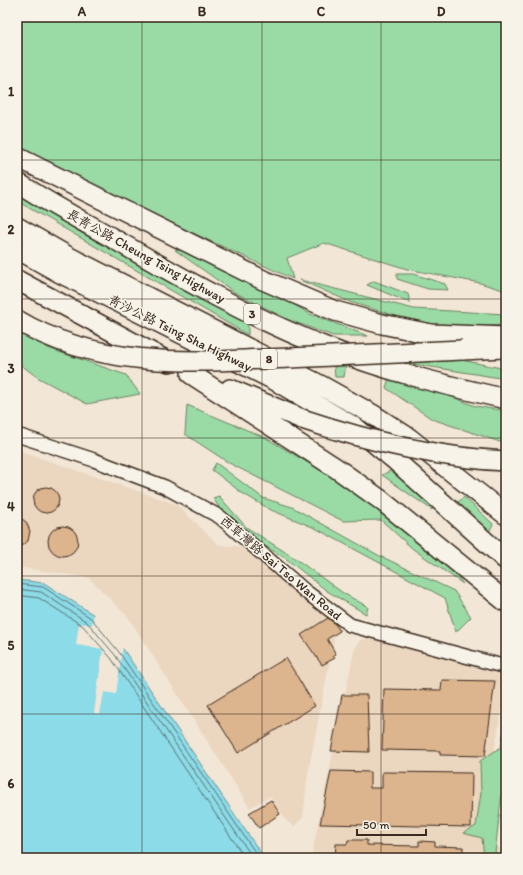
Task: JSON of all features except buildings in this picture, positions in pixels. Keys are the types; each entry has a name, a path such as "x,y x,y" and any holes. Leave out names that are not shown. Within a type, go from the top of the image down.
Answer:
{"highway":[{"path":"17,157 263,280 335,312 431,334 506,337"},
{"name":"長青公路 Cheung Tsing Highway","path":"17,182 146,257 269,322 323,346 385,368 452,387 506,399"},
{"name":"青沙公路 Tsing Sha Highway","path":"17,227 69,257 322,386 372,414 409,438 506,515"},
{"name":"青沙公路 Tsing Sha Highway","path":"17,249 67,277 276,381 356,428 396,461 506,560"},
{"path":"17,280 191,374 336,468 381,500 506,602"},
{"path":"17,320 39,332 70,345 111,355 160,361 230,361 506,348"},
{"path":"191,374 302,419 383,444 506,461"}],"street":[{"name":"西草灣路 Sai Tso Wan Road","path":"17,435 94,460 165,488 220,517 305,591 350,625 506,667"}],"shaded area":[{"path":"17,450 176,504 219,545 244,547 337,624 308,773 303,818 294,826 287,822 270,796 250,808 128,617 89,578 17,567"},
{"path":"371,638 506,676 506,686 481,823 506,858 311,858 354,651 360,640"}],"green space":[{"path":"17,17 506,17 506,291 480,283 407,269 324,243 287,258 293,279 130,204 31,154 17,145"},
{"path":"17,189 248,322 248,335 17,201"},
{"path":"175,250 187,250 249,279 310,314 368,336 333,336 289,320 234,292"},
{"path":"397,274 413,274 445,284 448,290 428,289 397,279"},
{"path":"300,280 414,309 506,314 506,325 469,327 419,323 350,302"},
{"path":"374,281 408,294 410,303 367,285"},
{"path":"17,329 48,348 126,375 140,394 87,404 37,377 17,362"},
{"path":"461,360 506,369 506,379 407,363"},
{"path":"346,364 344,377 335,377 334,367"},
{"path":"389,378 423,385 475,406 506,411 506,444 432,419 386,388"},
{"path":"187,405 266,438 378,504 435,546 463,584 413,549 381,520 343,521 229,463 185,434"},
{"path":"216,463 263,498 292,507 378,555 454,591 471,617 456,632 445,598 315,528 271,510 242,493 212,470"},
{"path":"390,471 433,502 432,510 382,475"},
{"path":"219,496 246,527 296,559 343,593 368,607 366,614 327,591 285,558 231,526 213,498"},
{"path":"464,497 493,524 489,532 458,502"},
{"path":"506,718 506,755 495,853 498,858 484,858 482,838 463,833 476,826 481,793 480,761 501,747"}],"water":[{"path":"17,580 44,583 94,615 123,649 264,858 17,858"}],"pier":[{"path":"94,613 123,646 116,694 104,692 100,714 94,713 103,649 76,645 79,623 92,625"}]}
